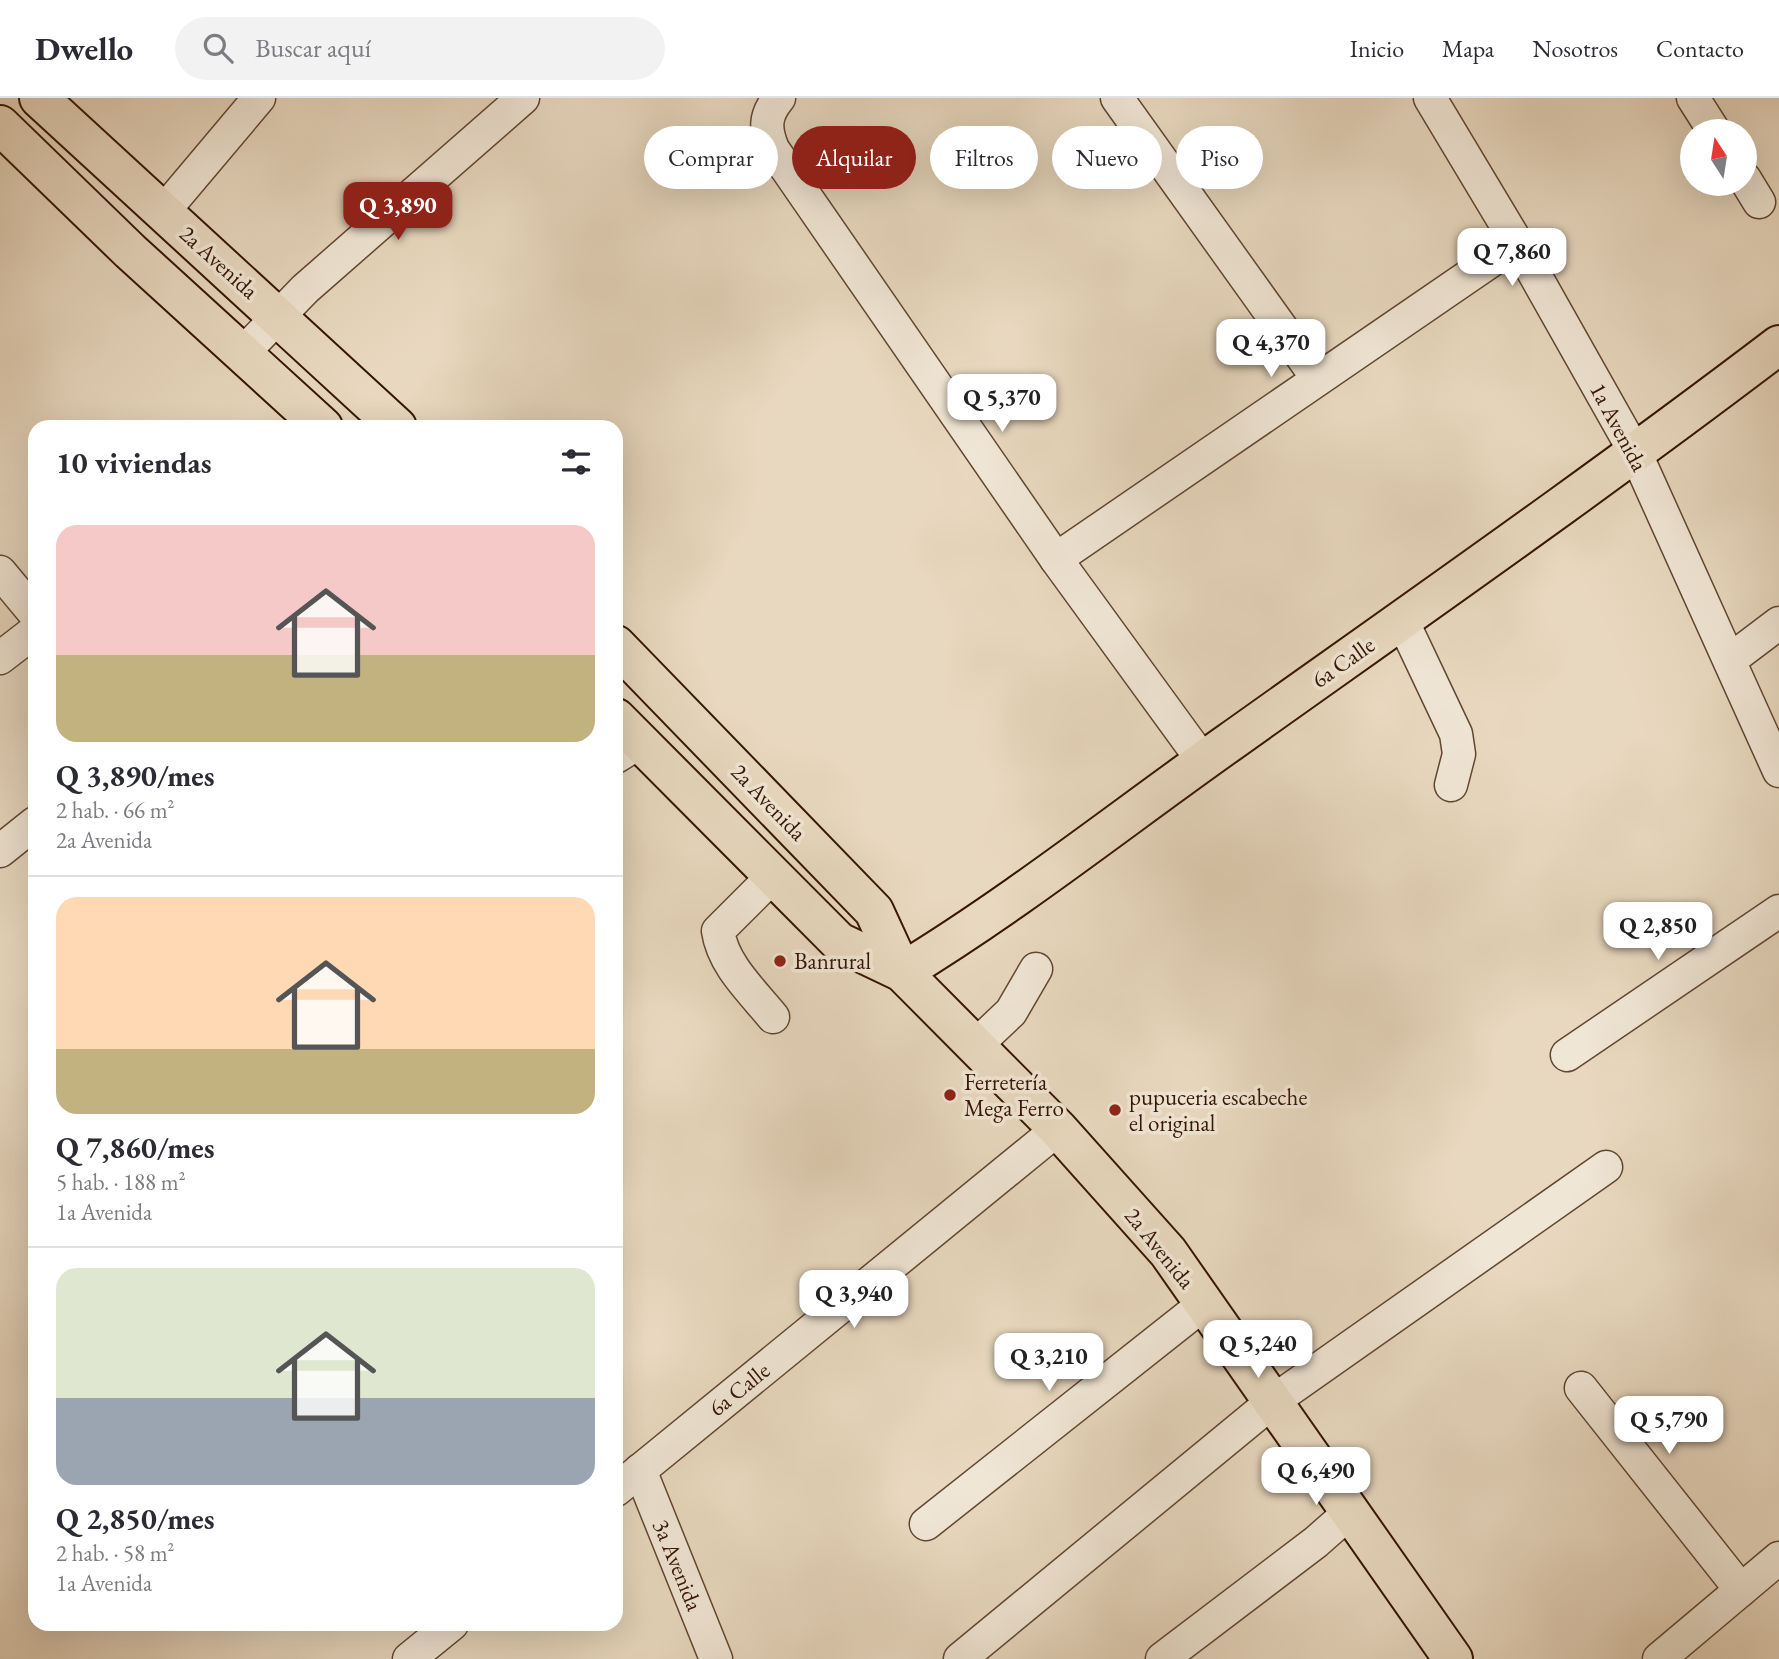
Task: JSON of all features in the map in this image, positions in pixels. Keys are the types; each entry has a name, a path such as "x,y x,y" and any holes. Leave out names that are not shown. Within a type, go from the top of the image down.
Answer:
{"main road":[{"name":"2a Avenida","path":"39,98 390,420"},
{"path":"0,125 315,420"},
{"name":"6a Calle","path":"902,972 1002,908 1203,761 1636,454 1779,345"},
{"name":"2a Avenida","path":"623,652 874,911 902,972"},
{"name":"2a Avenida","path":"624,739 774,876 839,942 902,972 1058,1129 1168,1252 1453,1659"}],"street":[{"path":"163,212 259,98"},
{"path":"242,354 305,289 523,98"},
{"path":"779,98 767,118 766,131 773,149 1056,559 1203,761"},
{"path":"1117,98 1318,379"},
{"name":"1a Avenida","path":"1430,98 1517,243 1636,454 1779,771"},
{"path":"1693,98 1706,119"},
{"path":"1056,559 1517,243"},
{"path":"0,572 28,606"},
{"path":"1402,620 1456,734 1459,754 1451,785"},
{"path":"1730,660 1779,623"},
{"path":"0,658 28,636"},
{"path":"0,851 28,829"},
{"path":"773,1017 720,947 718,931 774,876"},
{"path":"1567,1055 1779,911"},
{"path":"975,1046 1011,1012 1036,969"},
{"name":"6a Calle","path":"623,1484 1058,1129"},
{"path":"960,1659 1272,1402 1606,1167"},
{"path":"926,1524 1204,1304"},
{"path":"1581,1388 1741,1590"},
{"name":"3a Avenida","path":"640,1470 716,1659"},
{"path":"1161,1659 1316,1542 1350,1512"},
{"path":"1659,1659 1779,1558"},
{"path":"409,1659 443,1631"}],"place":[{"name":"Banrural","path":"780,961"},
{"name":"Ferretería Mega Ferro","path":"950,1095"},
{"name":"pupuceria escabeche el original","path":"1115,1110"}]}
